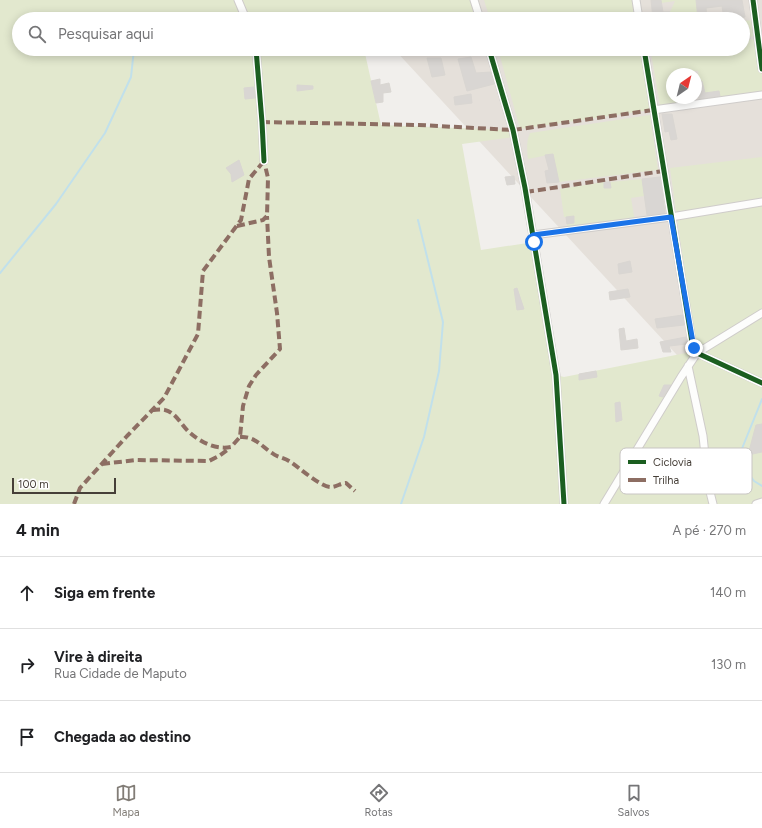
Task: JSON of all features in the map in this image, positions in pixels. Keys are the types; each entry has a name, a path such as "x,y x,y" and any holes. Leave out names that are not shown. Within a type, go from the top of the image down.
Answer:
{"street":[{"path":"238,0 243,12"},
{"path":"474,0 478,12"},
{"path":"636,0 638,12"},
{"path":"753,0 760,43 762,68"},
{"path":"257,56 264,161"},
{"path":"491,56 513,130 525,188 556,376 564,504"},
{"path":"645,56 694,348 697,352 762,383"},
{"path":"654,110 762,95"},
{"path":"533,235 671,217 762,202"},
{"path":"638,448 697,352 762,313"},
{"path":"688,366 704,448"},
{"path":"604,504 620,478"},
{"path":"710,494 713,504"},
{"path":"756,504 762,502"}],"shaded area":[{"path":"349,0 762,0 762,447 400,56 750,56 750,12 360,12"}],"green space":[{"path":"0,0 472,0 476,12 12,12 12,56 366,56 381,125 513,130 514,137 462,144 481,250 534,242 556,375 564,377 696,351 670,168 762,157 762,504 0,504"},
{"path":"484,0 632,0 634,12 488,12"},
{"path":"661,0 696,0 697,12 670,12 675,1 661,3"},
{"path":"750,20 752,20 757,36 750,37"},
{"path":"750,39 758,41 762,68 762,95 721,100 719,92 714,92 716,101 707,102 702,81 702,68 666,68 666,104 679,104 679,106 660,106 652,56 750,56"},
{"path":"500,56 641,56 650,110 520,129"},
{"path":"650,115 658,170 559,182 553,154 528,159 527,143 530,133"},
{"path":"642,179 644,196 631,198 635,222 567,231 567,224 574,223 574,217 564,217 560,189 604,182 604,188 611,188 610,182"}],"building":[{"path":"651,0 661,0 663,12 652,12"},
{"path":"696,0 742,0 744,12 723,12 722,6 706,8 706,12 697,12"},
{"path":"471,57 476,73 491,72 494,84 467,91 458,59"},
{"path":"427,58 441,58 445,75 432,77"},
{"path":"380,79 380,85 389,83 391,92 383,93 383,102 376,103 371,81"},
{"path":"702,81 705,93 719,91 720,96 702,99"},
{"path":"297,85 313,86 313,89 297,91"},
{"path":"254,87 255,98 245,99 244,88"},
{"path":"471,94 472,103 455,105 454,97"},
{"path":"662,114 672,114 677,139 671,140 669,131 665,132"},
{"path":"553,154 559,182 547,183 545,171 549,170 545,155"},
{"path":"239,160 244,175 232,182 231,174 226,168"},
{"path":"514,176 515,184 507,185 505,177"},
{"path":"660,177 665,213 647,215 642,179"},
{"path":"604,182 610,182 611,188 604,188"},
{"path":"574,216 574,223 567,224 566,217"},
{"path":"630,261 632,272 619,274 618,264"},
{"path":"517,288 524,309 517,310 514,289"},
{"path":"628,289 630,297 610,300 609,292"},
{"path":"683,315 684,325 657,328 655,319"},
{"path":"624,328 626,341 637,339 638,348 621,350 619,329"},
{"path":"686,337 687,344 669,346 671,352 663,352 660,342"},
{"path":"596,371 597,377 579,380 579,374"},
{"path":"664,385 671,385 663,397 659,396"},
{"path":"620,402 622,420 616,422 615,403"},
{"path":"762,424 762,452 752,454 752,448 750,448 756,425"}],"waterway":[{"path":"0,273 56,204 105,133 131,77 133,56"},
{"path":"401,504 424,437 439,371 443,322 418,220"},
{"path":"742,448 762,399"},
{"path":"752,478 762,486"}],"marked path":[{"path":"262,122 419,125 513,130 653,110"},
{"path":"237,226 263,220 267,216 268,178 264,161"},
{"path":"74,504 80,488 164,398 198,334 203,271 241,220 249,179 264,161"},
{"path":"526,192 663,171"},
{"path":"152,410 169,411 193,435 203,442 214,446 225,448 231,447 240,437 243,406 249,386 256,375 280,349 277,313 269,257 267,216"},
{"path":"240,437 250,438 258,442 274,454 289,461 321,484 331,487 346,483 355,491"},
{"path":"102,464 136,460 209,461 230,448"}],"cycle path":[{"path":"753,0 762,69"},
{"path":"257,56 264,161"},
{"path":"491,56 513,130 525,188 556,375 564,504"},
{"path":"645,56 693,348 697,353 762,383"}],"route":[{"path":"534,242 533,235 671,217 694,348"}]}
